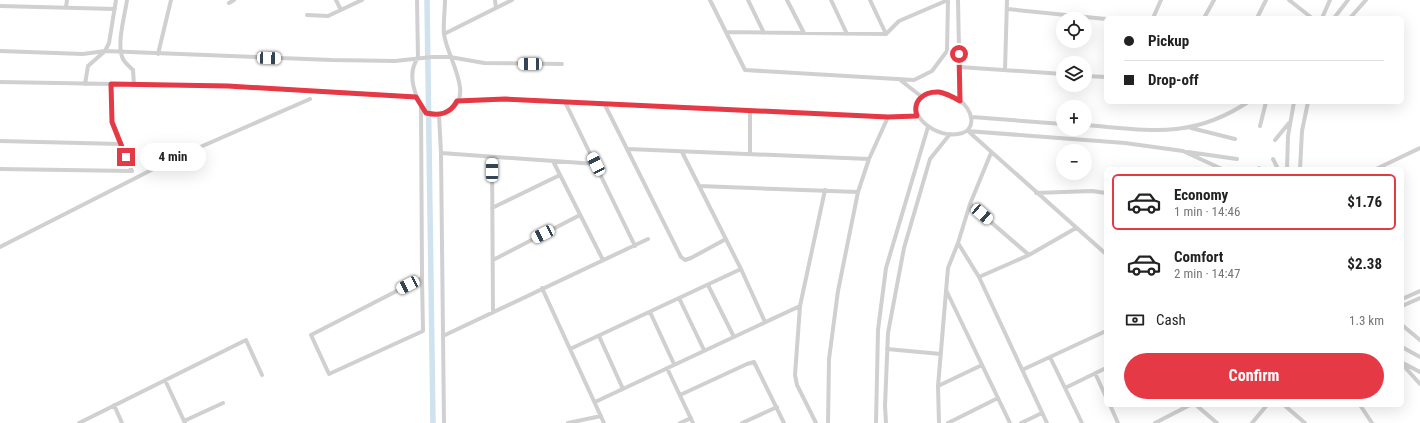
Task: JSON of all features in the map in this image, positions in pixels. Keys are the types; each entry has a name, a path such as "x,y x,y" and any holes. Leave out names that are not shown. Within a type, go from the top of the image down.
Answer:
{"street":[{"path":"20,6 21,0"},
{"path":"66,7 67,0"},
{"path":"85,84 88,66 106,51 116,0"},
{"path":"127,0 121,37 121,53 123,60 133,70 134,85"},
{"path":"158,54 171,0"},
{"path":"229,3 234,0"},
{"path":"336,0 341,10"},
{"path":"307,15 328,16 362,0"},
{"path":"417,0 418,58 413,65 413,85 416,97 426,113 438,115 453,108 461,95 460,79 450,57 444,34 445,0"},
{"path":"496,0 496,8"},
{"path":"444,34 512,0"},
{"path":"711,0 745,70 914,80 923,77 932,71 947,51 948,0 899,22 886,34 727,32"},
{"path":"748,0 764,33"},
{"path":"787,0 804,33"},
{"path":"831,0 847,34"},
{"path":"870,0 886,34"},
{"path":"958,0 960,101"},
{"path":"1005,70 1007,0"},
{"path":"1154,16 1161,0"},
{"path":"1205,16 1214,0"},
{"path":"1258,16 1266,0"},
{"path":"1288,0 1309,16"},
{"path":"1323,16 1330,0"},
{"path":"1336,16 1348,0"},
{"path":"1352,16 1366,0"},
{"path":"0,6 115,9"},
{"path":"1007,9 1104,19"},
{"path":"0,50 83,54 106,51 121,53 395,61 418,58 450,57 484,63 562,64"},
{"path":"960,67 1056,74"},
{"path":"1092,77 1104,78"},
{"path":"898,79 922,97"},
{"path":"0,82 228,86 416,97"},
{"path":"0,169 132,171 112,122 111,84"},
{"path":"939,92 960,101 968,108 972,117 971,125 967,130 959,134 950,134 928,127 917,116 915,107 919,99 929,93 939,92"},
{"path":"0,247 175,158 310,99"},
{"path":"457,101 505,99 888,117 917,116"},
{"path":"565,102 635,246"},
{"path":"605,104 681,257 685,260 691,258 726,239"},
{"path":"1092,126 1163,131 1190,128 1232,112 1245,104"},
{"path":"1260,126 1266,104"},
{"path":"1287,167 1290,122 1294,104"},
{"path":"1300,167 1302,131 1308,104"},
{"path":"421,106 423,331 329,374 310,334 422,278"},
{"path":"750,111 750,154"},
{"path":"438,115 441,153 444,423"},
{"path":"828,423 830,359 837,298 858,192 869,159 888,117"},
{"path":"972,117 1056,123"},
{"path":"1275,140 1290,122"},
{"path":"876,423 878,330 886,268 928,127"},
{"path":"1190,128 1235,138"},
{"path":"967,130 1125,143 1237,159"},
{"path":"967,130 1104,252"},
{"path":"886,423 885,406 888,333 906,240 930,159 950,134"},
{"path":"0,141 120,144"},
{"path":"1380,167 1420,148"},
{"path":"628,149 869,159"},
{"path":"1183,151 1218,167"},
{"path":"682,152 741,269 765,322"},
{"path":"939,423 938,386 948,268 958,243 970,204 991,152"},
{"path":"441,153 596,164"},
{"path":"492,157 493,312"},
{"path":"1272,159 1277,167"},
{"path":"553,161 603,260"},
{"path":"492,208 560,176"},
{"path":"699,186 858,192"},
{"path":"816,423 798,385 795,375 800,306 825,190"},
{"path":"1036,193 1092,191 1104,193"},
{"path":"970,204 1029,255"},
{"path":"492,260 580,215"},
{"path":"979,277 1029,255 1076,228"},
{"path":"443,336 542,288 648,240"},
{"path":"958,243 979,277 1047,423"},
{"path":"570,349 741,269"},
{"path":"708,285 734,337"},
{"path":"542,288 604,423"},
{"path":"946,290 1010,423"},
{"path":"1404,298 1420,291"},
{"path":"679,298 704,350"},
{"path":"1404,305 1420,298"},
{"path":"595,402 800,306"},
{"path":"650,312 674,364"},
{"path":"1404,328 1420,340"},
{"path":"1022,370 1104,332"},
{"path":"599,336 623,389"},
{"path":"79,423 246,340 262,374"},
{"path":"1404,348 1420,357"},
{"path":"887,350 940,354"},
{"path":"1050,357 1082,423"},
{"path":"680,395 754,362 784,423"},
{"path":"1404,364 1420,372"},
{"path":"938,386 982,365"},
{"path":"1404,365 1420,384"},
{"path":"667,368 693,423"},
{"path":"1065,388 1104,369"},
{"path":"1095,373 1104,393"},
{"path":"165,380 184,422 223,403"},
{"path":"948,423 998,398"},
{"path":"114,405 122,423"},
{"path":"742,423 777,407"},
{"path":"1111,407 1118,423"},
{"path":"1155,423 1186,407"},
{"path":"1198,407 1217,423"},
{"path":"1252,423 1265,407"},
{"path":"1286,407 1305,423"},
{"path":"1361,407 1372,423"},
{"path":"1021,423 1042,413"},
{"path":"568,423 601,416"},
{"path":"680,423 691,418"}],"waterway":[{"path":"427,0 433,423"}],"route":[{"path":"126,157 112,122 111,84 228,86 416,97 426,113 438,115 453,108 457,101 505,99 888,117 917,116 915,111 916,102 929,93 939,92 950,95 960,101 959,54"}]}
